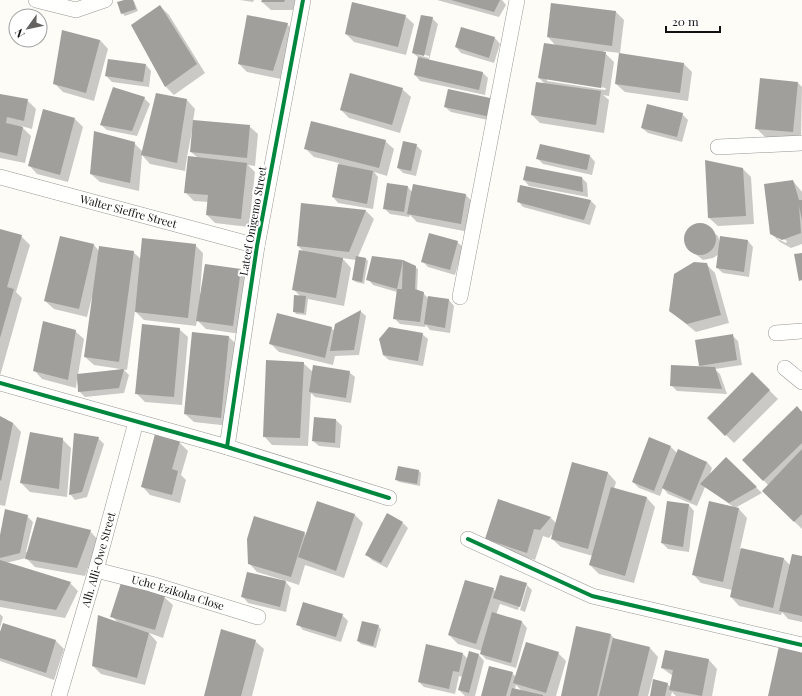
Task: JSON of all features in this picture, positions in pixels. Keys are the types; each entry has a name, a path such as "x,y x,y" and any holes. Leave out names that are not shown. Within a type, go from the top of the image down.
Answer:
{"street":[{"path":"36,0 76,10 105,0"},
{"name":"Lateef Onigemo Street","path":"227,447 257,246 303,0"},
{"path":"460,297 517,0"},
{"path":"718,147 802,143"},
{"name":"Walter Sieffre Street","path":"0,177 257,246"},
{"path":"776,333 802,331"},
{"path":"785,368 802,382"},
{"path":"0,383 227,447 389,498"},
{"name":"Alh. Alli-Owe Street","path":"59,696 96,570 136,422"},
{"path":"468,540 592,596 802,645"},
{"name":"Uche Ezikoha Close","path":"96,570 152,584 258,617"}],"building":[{"path":"133,0 136,9 121,14 117,2"},
{"path":"262,0 285,0 284,2 261,2"},
{"path":"451,0 500,0 494,12"},
{"path":"352,2 406,15 398,47 345,34"},
{"path":"551,3 616,11 612,46 547,37"},
{"path":"160,5 197,64 165,87 131,25"},
{"path":"247,15 288,23 273,71 238,64"},
{"path":"421,15 433,17 424,56 412,53"},
{"path":"461,27 495,37 489,58 455,47"},
{"path":"62,30 100,40 86,93 53,84"},
{"path":"544,43 606,52 601,88 538,78"},
{"path":"619,53 684,63 680,93 615,84"},
{"path":"418,57 483,72 479,90 414,75"},
{"path":"108,59 146,64 143,82 105,76"},
{"path":"350,73 403,88 392,125 340,110"},
{"path":"760,78 798,82 793,132 755,129"},
{"path":"536,82 601,91 596,125 531,115"},
{"path":"113,87 145,97 132,131 100,125"},
{"path":"448,89 495,99 491,117 444,107"},
{"path":"156,93 187,99 177,163 141,155"},
{"path":"0,94 28,99 24,121 7,117 6,123 23,127 17,156 0,152"},
{"path":"647,104 683,113 677,137 641,128"},
{"path":"43,109 75,118 60,175 28,166"},
{"path":"193,120 250,125 247,158 190,152"},
{"path":"311,121 386,140 379,168 304,149"},
{"path":"94,131 135,142 130,183 90,174"},
{"path":"403,141 417,144 411,171 397,168"},
{"path":"540,144 590,155 587,170 536,159"},
{"path":"188,156 247,163 241,219 206,215 208,195 184,193"},
{"path":"705,160 743,168 746,216 708,218"},
{"path":"338,164 373,171 367,204 332,197"},
{"path":"526,166 582,177 583,192 523,180"},
{"path":"793,180 799,200 802,200 802,220 799,206 801,233 782,240 770,234 764,184"},
{"path":"387,183 408,186 404,212 383,209"},
{"path":"413,184 466,194 461,224 407,214"},
{"path":"520,185 591,200 584,220 517,202"},
{"path":"301,203 366,210 349,252 297,246"},
{"path":"700,223 709,226 713,230 716,239 713,248 709,252 700,255 691,252 687,248 684,239 687,230 691,226"},
{"path":"0,229 22,235 7,287 14,289 0,338"},
{"path":"429,233 458,241 450,270 421,262"},
{"path":"60,236 94,244 79,309 44,301"},
{"path":"720,236 748,240 744,272 716,268"},
{"path":"142,238 196,244 188,318 135,312"},
{"path":"99,246 134,251 119,362 84,357"},
{"path":"299,250 343,258 336,298 292,290"},
{"path":"802,253 802,280 799,281 794,254"},
{"path":"356,256 366,258 362,282 352,280"},
{"path":"372,256 403,260 397,289 366,280"},
{"path":"403,260 416,266 415,289 424,292 420,322 393,319 397,289 402,289"},
{"path":"694,262 707,263 721,315 687,324 669,311 674,274"},
{"path":"205,264 241,269 233,326 196,321"},
{"path":"294,295 306,296 304,313 293,312"},
{"path":"428,296 449,299 445,328 424,324"},
{"path":"361,310 354,350 330,351 335,324"},
{"path":"277,313 332,327 325,358 269,344"},
{"path":"43,321 76,330 68,380 33,371"},
{"path":"142,324 180,328 174,397 135,394"},
{"path":"389,327 423,333 418,361 383,355 379,339"},
{"path":"192,332 229,336 221,418 184,414"},
{"path":"733,334 737,360 699,366 695,340"},
{"path":"266,360 304,362 300,438 263,437"},
{"path":"313,365 350,371 346,398 309,392"},
{"path":"671,365 715,367 722,389 670,386"},
{"path":"124,369 119,388 78,392 77,374"},
{"path":"752,372 770,390 725,436 707,418"},
{"path":"797,406 802,412 802,443 763,481 742,460"},
{"path":"0,416 13,423 1,481 0,480"},
{"path":"314,417 336,419 335,443 312,441"},
{"path":"30,432 63,438 59,489 20,483"},
{"path":"74,433 99,437 82,492 69,495"},
{"path":"155,434 180,441 172,469 178,471 172,495 141,487"},
{"path":"649,437 671,446 654,491 632,482"},
{"path":"678,449 707,462 691,501 662,488"},
{"path":"802,449 802,514 794,522 762,491"},
{"path":"726,457 757,487 729,503 700,484"},
{"path":"572,462 608,472 588,549 551,539"},
{"path":"398,466 419,470 417,484 395,480"},
{"path":"611,487 647,497 625,576 589,565"},
{"path":"498,499 551,517 540,530 534,529 527,553 485,539"},
{"path":"317,501 355,514 336,571 298,557"},
{"path":"667,501 689,504 683,547 661,543"},
{"path":"709,501 739,508 723,582 692,575"},
{"path":"5,509 28,515 20,553 0,558 0,535"},
{"path":"387,513 403,522 381,563 365,555"},
{"path":"254,516 305,532 291,577 248,564 247,539"},
{"path":"37,517 91,530 77,568 25,559"},
{"path":"741,548 784,558 773,608 730,597"},
{"path":"792,554 802,556 802,616 779,611"},
{"path":"0,560 71,582 56,610 0,600"},
{"path":"247,572 286,581 280,607 241,597"},
{"path":"500,575 527,583 520,607 493,598"},
{"path":"465,580 494,588 476,644 448,635"},
{"path":"121,583 165,596 155,630 110,617"},
{"path":"303,602 343,614 336,637 296,625"},
{"path":"492,612 522,621 511,663 480,654"},
{"path":"98,615 149,633 137,678 92,666"},
{"path":"362,621 379,625 373,646 357,641"},
{"path":"3,623 56,640 46,673 0,658 0,632"},
{"path":"576,626 611,634 597,696 561,696"},
{"path":"221,629 256,640 241,696 204,696"},
{"path":"613,638 650,647 638,696 599,696"},
{"path":"526,642 559,652 546,693 513,683"},
{"path":"426,644 463,653 459,672 453,671 449,689 418,682"},
{"path":"779,646 802,652 802,696 768,696"},
{"path":"665,650 709,659 702,696 669,690 673,670 661,668"},
{"path":"469,651 479,654 469,693 458,690"},
{"path":"489,666 513,672 506,696 481,696"},
{"path":"653,679 668,683 665,696 650,696"},
{"path":"512,688 543,695 543,696 510,696"}],"cycle path":[{"path":"227,447 257,246 303,0"},
{"path":"0,383 227,447 389,498"},
{"path":"468,539 592,596 802,645"}]}
